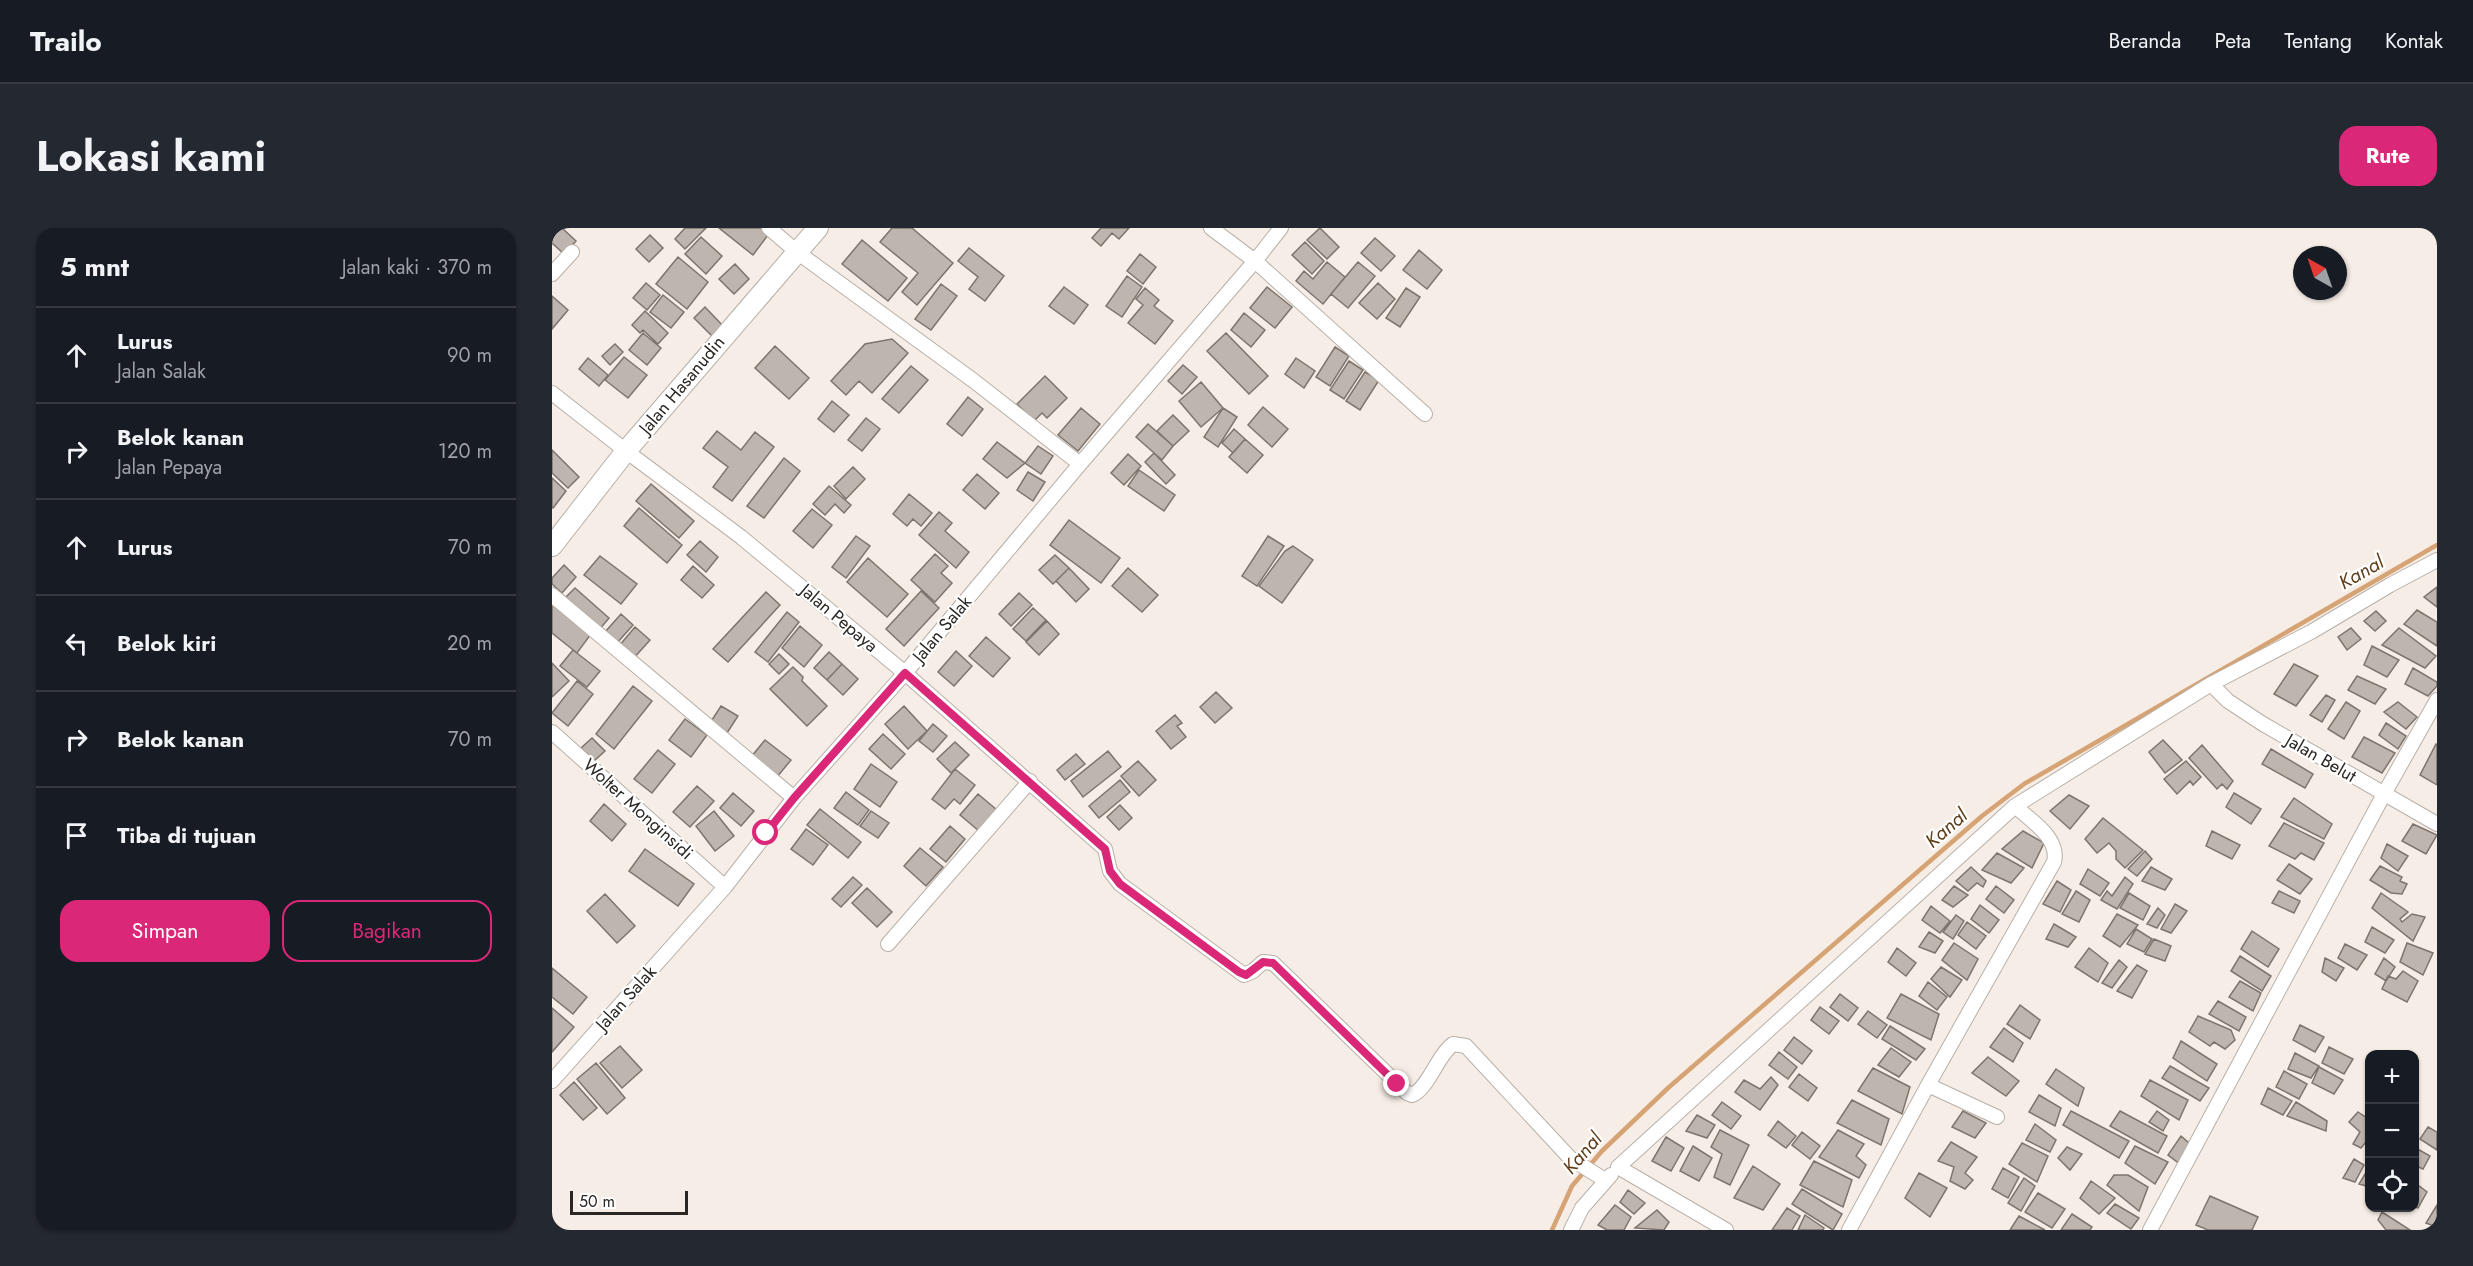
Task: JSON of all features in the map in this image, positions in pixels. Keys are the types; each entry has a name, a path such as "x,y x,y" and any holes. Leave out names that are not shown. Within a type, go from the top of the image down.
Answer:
{"main road":[{"name":"Jalan Hasanudin","path":"552,546 626,451 818,228"}],"street":[{"path":"769,228 797,252 974,381 1080,464"},
{"path":"1211,228 1255,261 1425,414"},
{"name":"Jalan Salak","path":"552,1081 725,887 794,798 905,673 1281,228"},
{"path":"552,274 572,252"},
{"name":"Jalan Pepaya","path":"552,393 741,537 905,673 1030,781 1105,849 1110,871 1120,884 1239,972 1246,975 1263,962 1273,963 1407,1093 1412,1095 1419,1091 1445,1050 1453,1044 1466,1046 1570,1158 1603,1179"},
{"path":"1571,1230 1582,1208 1603,1179 2015,806 2211,684 2311,632 2437,560"},
{"path":"552,595 794,798"},
{"name":"Jalan Belut","path":"2211,684 2228,701 2263,724 2437,824"},
{"path":"2150,1230 2384,794 2437,700"},
{"name":"Wolter Monginsidi","path":"552,732 725,887"},
{"path":"888,944 1030,781"},
{"path":"1849,1230 2054,862 2056,855 2052,840 2015,806"},
{"path":"1928,1085 1997,1117"},
{"path":"1618,1167 1726,1230"}],"building":[{"path":"556,228 562,228 576,241 564,254 552,243 552,232"},
{"path":"685,228 706,228 685,249 675,239"},
{"path":"719,228 767,228 771,231 753,255"},
{"path":"892,228 912,228 953,263 917,305 902,292 918,273 880,242"},
{"path":"1101,228 1129,228 1119,239 1112,233 1101,246 1092,238"},
{"path":"1320,228 1339,247 1327,259 1307,240"},
{"path":"650,235 663,248 649,262 636,249"},
{"path":"701,237 722,256 706,274 685,254"},
{"path":"1375,238 1395,256 1381,271 1361,253"},
{"path":"862,240 907,278 888,301 842,264"},
{"path":"1305,242 1324,261 1312,274 1292,255"},
{"path":"969,248 1004,276 985,301 969,289 978,277 958,261"},
{"path":"1419,250 1442,270 1427,289 1403,270"},
{"path":"1140,254 1156,267 1143,284 1127,271"},
{"path":"678,257 708,282 687,309 656,284"},
{"path":"1327,262 1345,277 1323,304 1296,281 1304,271 1313,279"},
{"path":"1358,262 1375,276 1348,308 1331,294"},
{"path":"735,264 749,279 734,294 719,279"},
{"path":"1127,276 1142,287 1122,317 1106,306"},
{"path":"646,283 660,295 647,310 633,298"},
{"path":"1378,283 1395,299 1377,319 1359,303"},
{"path":"941,284 957,296 931,330 915,319"},
{"path":"1064,287 1088,305 1074,324 1049,306"},
{"path":"1267,287 1292,307 1275,328 1250,308"},
{"path":"1145,288 1159,300 1154,306 1173,321 1155,344 1128,323 1143,305 1136,299"},
{"path":"1406,288 1420,297 1400,327 1386,318"},
{"path":"663,295 684,312 671,328 650,312"},
{"path":"552,296 568,310 552,329"},
{"path":"705,307 723,326 712,336 694,318"},
{"path":"645,311 668,333 658,344 643,330 640,333 632,325"},
{"path":"1244,313 1265,330 1251,347 1231,330"},
{"path":"643,333 661,348 647,365 629,350"},
{"path":"1226,333 1268,376 1249,394 1207,351"},
{"path":"892,339 908,353 872,393 859,381 846,395 831,381 865,344"},
{"path":"615,344 623,352 610,365 602,356"},
{"path":"775,346 809,378 789,399 755,368"},
{"path":"1335,347 1349,356 1330,386 1316,377"},
{"path":"624,357 647,375 628,398 605,380"},
{"path":"588,358 608,375 599,386 579,369"},
{"path":"1296,358 1315,371 1304,388 1285,374"},
{"path":"1349,361 1363,370 1344,399 1330,390"},
{"path":"1183,365 1197,377 1182,394 1168,381"},
{"path":"911,366 928,380 899,413 882,399"},
{"path":"1365,372 1379,380 1360,410 1346,401"},
{"path":"1045,376 1067,398 1047,418 1042,413 1034,421 1017,404"},
{"path":"1201,382 1223,408 1201,427 1179,401"},
{"path":"968,397 983,409 962,436 947,424"},
{"path":"832,401 849,415 834,432 818,419"},
{"path":"1263,407 1288,429 1272,447 1248,425"},
{"path":"1081,408 1100,424 1078,451 1058,435"},
{"path":"1223,408 1237,417 1218,447 1204,437"},
{"path":"1173,415 1189,431 1173,446 1157,431"},
{"path":"866,418 880,429 862,451 848,440"},
{"path":"1148,424 1173,446 1162,460 1136,437"},
{"path":"1234,429 1245,439 1233,453 1222,443"},
{"path":"717,431 741,450 755,432 774,447 732,501 713,487 728,467 703,448"},
{"path":"1245,439 1263,455 1247,473 1229,457"},
{"path":"997,442 1025,463 1007,478 983,459"},
{"path":"1038,446 1053,456 1041,474 1025,463"},
{"path":"552,450 579,477 568,488 552,473"},
{"path":"1154,453 1175,475 1166,484 1145,462"},
{"path":"1128,454 1141,466 1124,485 1111,473"},
{"path":"784,458 800,471 764,518 747,506"},
{"path":"853,467 865,479 846,499 834,486"},
{"path":"1139,470 1175,495 1164,511 1128,486"},
{"path":"1028,472 1045,482 1033,501 1017,490"},
{"path":"977,474 999,493 985,509 963,490"},
{"path":"552,478 566,491 553,508 552,507"},
{"path":"651,484 694,521 679,538 636,501"},
{"path":"829,486 851,505 844,513 835,504 825,515 813,504"},
{"path":"909,494 932,513 921,526 913,519 907,526 893,514"},
{"path":"639,508 682,545 667,563 624,526"},
{"path":"812,509 832,525 813,548 793,531"},
{"path":"939,512 952,523 945,531 969,552 956,568 919,535"},
{"path":"1069,520 1120,558 1101,583 1050,545"},
{"path":"856,536 870,546 846,578 832,567"},
{"path":"1268,536 1284,546 1257,586 1242,576"},
{"path":"700,541 718,557 706,572 687,555"},
{"path":"1293,546 1313,560 1282,603 1259,586 1285,551"},
{"path":"935,554 948,566 941,573 952,583 935,602 911,580"},
{"path":"1055,555 1069,568 1053,584 1039,570"},
{"path":"600,556 637,584 621,604 584,575"},
{"path":"868,558 908,594 887,617 847,582"},
{"path":"564,565 576,577 562,593 552,584 552,578"},
{"path":"693,566 714,585 702,598 681,580"},
{"path":"1069,568 1089,589 1076,602 1056,581"},
{"path":"1128,568 1158,595 1142,612 1112,586"},
{"path":"2437,587 2437,607 2424,597"},
{"path":"575,588 609,618 599,630 564,599"},
{"path":"921,591 939,608 904,646 886,629"},
{"path":"766,592 780,605 728,662 713,649"},
{"path":"1019,593 1032,605 1011,626 999,614"},
{"path":"552,603 591,634 577,653 552,633"},
{"path":"1033,608 1046,620 1026,641 1013,629"},
{"path":"2417,610 2437,622 2437,646 2404,624"},
{"path":"2376,611 2386,621 2375,631 2364,621"},
{"path":"787,612 799,622 768,662 755,652"},
{"path":"621,614 633,625 617,643 605,632"},
{"path":"1047,621 1059,634 1039,655 1026,642"},
{"path":"800,626 822,645 804,667 782,648"},
{"path":"635,627 650,640 633,659 619,646"},
{"path":"2351,628 2361,639 2347,650 2338,637"},
{"path":"2399,628 2436,656 2425,668 2382,645"},
{"path":"986,637 1010,658 993,677 969,656"},
{"path":"2372,646 2399,660 2387,677 2364,665"},
{"path":"573,650 600,671 587,687 560,666"},
{"path":"956,651 972,666 954,686 938,672"},
{"path":"829,652 842,664 827,680 814,668"},
{"path":"779,654 789,664 779,674 769,664"},
{"path":"552,663 569,681 552,697"},
{"path":"842,664 858,679 843,695 827,680"},
{"path":"2294,664 2318,676 2296,706 2274,694"},
{"path":"793,667 803,677 802,681 827,706 807,726 770,689"},
{"path":"2413,668 2437,682 2437,686 2428,696 2405,684"},
{"path":"2357,676 2386,689 2375,704 2348,690"},
{"path":"577,681 593,694 568,726 552,713"},
{"path":"633,686 652,701 614,749 596,734"},
{"path":"1216,692 1232,708 1215,723 1200,707"},
{"path":"2326,695 2335,700 2322,722 2310,715"},
{"path":"2346,702 2360,711 2344,739 2328,729"},
{"path":"2398,702 2417,717 2406,729 2384,712"},
{"path":"721,706 738,716 727,733 710,723"},
{"path":"904,706 927,731 908,749 885,724"},
{"path":"1175,715 1182,723 1177,726 1186,737 1171,749 1156,731"},
{"path":"685,719 707,735 691,757 669,740"},
{"path":"2386,723 2406,736 2398,749 2379,735"},
{"path":"933,724 947,736 933,752 919,741"},
{"path":"883,734 905,754 891,769 869,749"},
{"path":"2364,737 2395,753 2382,773 2352,757"},
{"path":"592,738 605,751 594,761 581,748"},
{"path":"765,740 791,760 777,777 751,757"},
{"path":"2163,740 2182,760 2165,773 2149,752"},
{"path":"955,742 969,755 951,773 937,759"},
{"path":"2202,745 2233,781 2227,789 2222,784 2217,789 2189,758"},
{"path":"2437,745 2437,785 2420,775"},
{"path":"2271,749 2313,774 2305,788 2262,764"},
{"path":"658,750 675,764 652,793 634,779"},
{"path":"1108,751 1121,767 1083,797 1071,781"},
{"path":"1076,754 1085,764 1065,780 1057,770"},
{"path":"1138,761 1156,780 1139,796 1121,776"},
{"path":"2186,761 2201,777 2193,785 2190,781 2177,794 2164,779"},
{"path":"871,764 897,782 880,807 854,789"},
{"path":"955,769 975,785 960,804 954,799 945,809 932,799"},
{"path":"1120,780 1130,792 1099,818 1089,806"},
{"path":"697,786 714,801 690,827 673,812"},
{"path":"846,792 869,810 858,825 834,808"},
{"path":"733,793 754,811 741,826 720,808"},
{"path":"2234,793 2261,809 2251,824 2226,807"},
{"path":"978,794 997,810 979,831 960,815"},
{"path":"2069,795 2089,806 2070,829 2050,811"},
{"path":"2294,798 2332,824 2324,839 2281,817"},
{"path":"604,804 626,824 612,841 590,821"},
{"path":"1120,805 1132,818 1119,830 1107,817"},
{"path":"820,809 861,842 848,858 807,825"},
{"path":"714,811 734,836 715,851 696,826"},
{"path":"871,811 889,823 878,838 860,826"},
{"path":"2103,818 2143,850 2125,868 2116,859 2116,851 2109,843 2097,853 2085,839"},
{"path":"2284,823 2324,843 2314,860 2301,853 2295,859 2269,846"},
{"path":"2413,824 2437,835 2426,854 2402,841"},
{"path":"950,826 965,839 946,862 930,849"},
{"path":"806,829 828,845 813,865 791,849"},
{"path":"2023,831 2044,843 2032,868 2002,849"},
{"path":"2212,831 2240,845 2232,859 2206,846"},
{"path":"2387,844 2408,856 2398,871 2381,858"},
{"path":"920,848 943,867 926,886 904,866"},
{"path":"645,849 694,884 678,906 629,871"},
{"path":"2145,851 2152,859 2137,876 2128,869"},
{"path":"1997,853 2024,868 2011,883 1982,870"},
{"path":"2289,864 2312,879 2300,894 2277,880"},
{"path":"2380,866 2402,877 2400,881 2407,884 2402,894 2391,893 2370,880"},
{"path":"1971,867 1986,881 1983,887 1977,883 1968,891 1956,881"},
{"path":"2151,867 2172,879 2165,890 2142,881"},
{"path":"2088,869 2109,883 2100,896 2080,884"},
{"path":"853,877 862,885 841,907 832,899"},
{"path":"2125,877 2133,884 2117,909 2101,900 2107,891 2112,896"},
{"path":"2057,881 2071,890 2060,912 2043,904"},
{"path":"1954,886 1968,895 1953,907 1942,900"},
{"path":"1996,886 2014,900 2004,913 1986,899"},
{"path":"867,888 892,912 877,927 852,903"},
{"path":"2076,891 2090,900 2079,922 2062,914"},
{"path":"2279,891 2300,901 2294,913 2272,903"},
{"path":"2129,893 2150,906 2143,920 2120,908"},
{"path":"2381,893 2408,912 2400,919 2402,922 2412,914 2425,917 2413,941 2372,908"},
{"path":"605,894 635,926 617,943 587,911"},
{"path":"2175,904 2187,911 2171,933 2161,929"},
{"path":"1980,905 1999,920 1989,933 1971,919"},
{"path":"1931,906 1950,921 1940,933 1922,920"},
{"path":"2158,908 2165,915 2157,928 2147,924"},
{"path":"2117,914 2138,925 2120,947 2103,936"},
{"path":"1956,915 1964,921 1953,939 1943,932"},
{"path":"1967,922 1986,936 1976,949 1958,935"},
{"path":"2054,924 2076,937 2068,947 2046,939"},
{"path":"2372,927 2394,940 2385,953 2365,942"},
{"path":"2136,929 2152,939 2144,952 2127,944"},
{"path":"2252,931 2279,949 2268,967 2241,949"},
{"path":"1929,932 1943,941 1935,953 1919,947"},
{"path":"2154,939 2171,946 2165,961 2145,954"},
{"path":"1954,943 1978,959 1967,980 1942,960"},
{"path":"2407,943 2433,953 2423,975 2400,962"},
{"path":"2345,944 2367,955 2357,970 2338,958"},
{"path":"1897,948 1916,963 1906,976 1888,962"},
{"path":"2089,948 2108,963 2098,982 2075,967"},
{"path":"2240,956 2271,976 2262,991 2231,971"},
{"path":"2325,958 2344,968 2336,981 2322,972"},
{"path":"2384,958 2395,967 2386,981 2375,974"},
{"path":"2119,960 2127,967 2112,988 2102,983"},
{"path":"2137,965 2147,971 2132,998 2117,991"},
{"path":"1941,967 1962,980 1950,997 1931,979"},
{"path":"552,968 587,997 573,1014 552,997"},
{"path":"2403,971 2418,981 2407,1002 2382,989 2388,976 2396,979"},
{"path":"2240,981 2261,993 2253,1011 2229,997"},
{"path":"1928,982 1947,997 1937,1010 1919,996"},
{"path":"1840,994 1858,1008 1848,1021 1830,1007"},
{"path":"1901,994 1939,1014 1931,1040 1887,1018"},
{"path":"2218,1001 2246,1017 2239,1031 2209,1014"},
{"path":"2020,1005 2040,1020 2030,1039 2007,1024"},
{"path":"1820,1007 1839,1021 1829,1034 1811,1020"},
{"path":"552,1008 574,1027 552,1052"},
{"path":"1868,1011 1887,1025 1877,1038 1858,1024"},
{"path":"2198,1016 2231,1030 2235,1040 2225,1049 2214,1042 2210,1046 2189,1032"},
{"path":"2300,1025 2324,1037 2315,1052 2293,1040"},
{"path":"1890,1026 1925,1049 1916,1060 1882,1039"},
{"path":"2004,1028 2023,1043 2013,1062 1990,1047"},
{"path":"1794,1037 1812,1051 1802,1064 1784,1050"},
{"path":"2181,1041 2217,1064 2207,1081 2173,1058"},
{"path":"620,1046 642,1070 622,1088 600,1063"},
{"path":"2329,1047 2353,1059 2344,1074 2322,1063"},
{"path":"1891,1048 1911,1062 1899,1077 1878,1065"},
{"path":"1779,1052 1797,1067 1788,1079 1769,1065"},
{"path":"2295,1053 2319,1066 2311,1078 2288,1069"},
{"path":"1988,1057 2019,1081 2006,1096 1972,1073"},
{"path":"596,1063 625,1098 607,1114 577,1079"},
{"path":"2170,1066 2209,1088 2200,1101 2162,1078"},
{"path":"2319,1067 2343,1080 2334,1094 2312,1083"},
{"path":"1873,1068 1910,1087 1902,1114 1858,1091"},
{"path":"2056,1069 2084,1088 2078,1106 2046,1084"},
{"path":"2284,1071 2307,1084 2299,1099 2276,1087"},
{"path":"1799,1074 1817,1088 1808,1101 1789,1087"},
{"path":"1771,1077 1778,1085 1760,1110 1735,1092 1744,1080 1760,1089"},
{"path":"2150,1080 2188,1100 2179,1120 2141,1096"},
{"path":"574,1082 597,1108 583,1120 560,1095"},
{"path":"2268,1088 2292,1101 2283,1115 2261,1104"},
{"path":"2039,1095 2061,1108 2055,1126 2029,1112"},
{"path":"1852,1100 1889,1119 1881,1145 1837,1123"},
{"path":"1722,1102 1741,1116 1731,1129 1712,1115"},
{"path":"2296,1102 2327,1121 2326,1131 2287,1116"},
{"path":"1963,1111 1986,1123 1975,1138 1952,1127"},
{"path":"2071,1111 2129,1141 2119,1158 2063,1125"},
{"path":"2120,1111 2167,1136 2158,1153 2110,1126"},
{"path":"2157,1111 2169,1120 2163,1131 2149,1122"},
{"path":"2358,1112 2365,1117 2365,1143 2361,1148 2353,1144 2360,1132 2349,1122"},
{"path":"1697,1115 1715,1125 1707,1138 1686,1131"},
{"path":"1778,1121 1796,1136 1786,1148 1768,1135"},
{"path":"2035,1124 2056,1140 2050,1152 2026,1140"},
{"path":"2428,1127 2437,1132 2437,1150 2420,1139"},
{"path":"1720,1130 1749,1145 1730,1185 1714,1177 1722,1154 1711,1147"},
{"path":"1838,1130 1864,1144 1856,1156 1866,1165 1859,1178 1819,1157"},
{"path":"1802,1132 1820,1146 1810,1159 1792,1145"},
{"path":"2181,1136 2189,1143 2180,1164 2168,1155"},
{"path":"1666,1137 1684,1148 1671,1171 1652,1161"},
{"path":"1951,1142 1977,1157 1965,1173 1973,1180 1965,1189 1950,1181 1954,1167 1938,1161"},
{"path":"2022,1143 2048,1156 2037,1182 2009,1164"},
{"path":"1693,1146 1712,1158 1699,1181 1680,1171"},
{"path":"2135,1146 2168,1162 2155,1184 2125,1163"},
{"path":"2067,1147 2082,1154 2070,1170 2058,1158"},
{"path":"2419,1150 2430,1156 2423,1169 2419,1167"},
{"path":"2354,1159 2364,1165 2355,1182 2343,1178"},
{"path":"1814,1161 1852,1180 1843,1207 1800,1185"},
{"path":"1753,1166 1780,1184 1763,1210 1734,1198"},
{"path":"2003,1168 2019,1177 2008,1198 1992,1189"},
{"path":"1919,1173 1947,1188 1930,1217 1905,1198"},
{"path":"2365,1174 2365,1186 2359,1184"},
{"path":"2114,1175 2128,1175 2148,1187 2139,1211 2107,1185"},
{"path":"2024,1178 2035,1186 2021,1211 2008,1203"},
{"path":"2091,1181 2115,1198 2099,1214 2080,1198"},
{"path":"2419,1186 2427,1192 2419,1206"},
{"path":"1802,1189 1842,1214 1833,1230 1792,1204"},
{"path":"1628,1190 1645,1203 1634,1214 1620,1202"},
{"path":"2038,1193 2065,1209 2052,1228 2025,1212"},
{"path":"2210,1196 2258,1217 2252,1230 2208,1230 2196,1225"},
{"path":"2115,1204 2139,1218 2131,1229 2107,1213"},
{"path":"1615,1205 1631,1217 1624,1230 1607,1230 1598,1225"},
{"path":"2437,1205 2437,1227 2426,1223"},
{"path":"1787,1208 1800,1216 1792,1230 1772,1230"},
{"path":"1657,1210 1669,1222 1664,1230 1635,1228"},
{"path":"2382,1212 2410,1230 2386,1230 2378,1220"},
{"path":"2072,1214 2092,1227 2090,1230 2061,1230"},
{"path":"1805,1215 1824,1228 1823,1230 1798,1230"},
{"path":"2019,1216 2045,1230 2010,1230"}],"waterway":[{"name":"Kanal","path":"1552,1230 1572,1186 1602,1151 1668,1088 1982,816 2024,784 2437,545"}],"route":[{"path":"766,833 794,798 905,673 1105,849 1108,854 1110,871 1120,884 1239,972 1246,975 1263,962 1273,963 1397,1084"}]}
